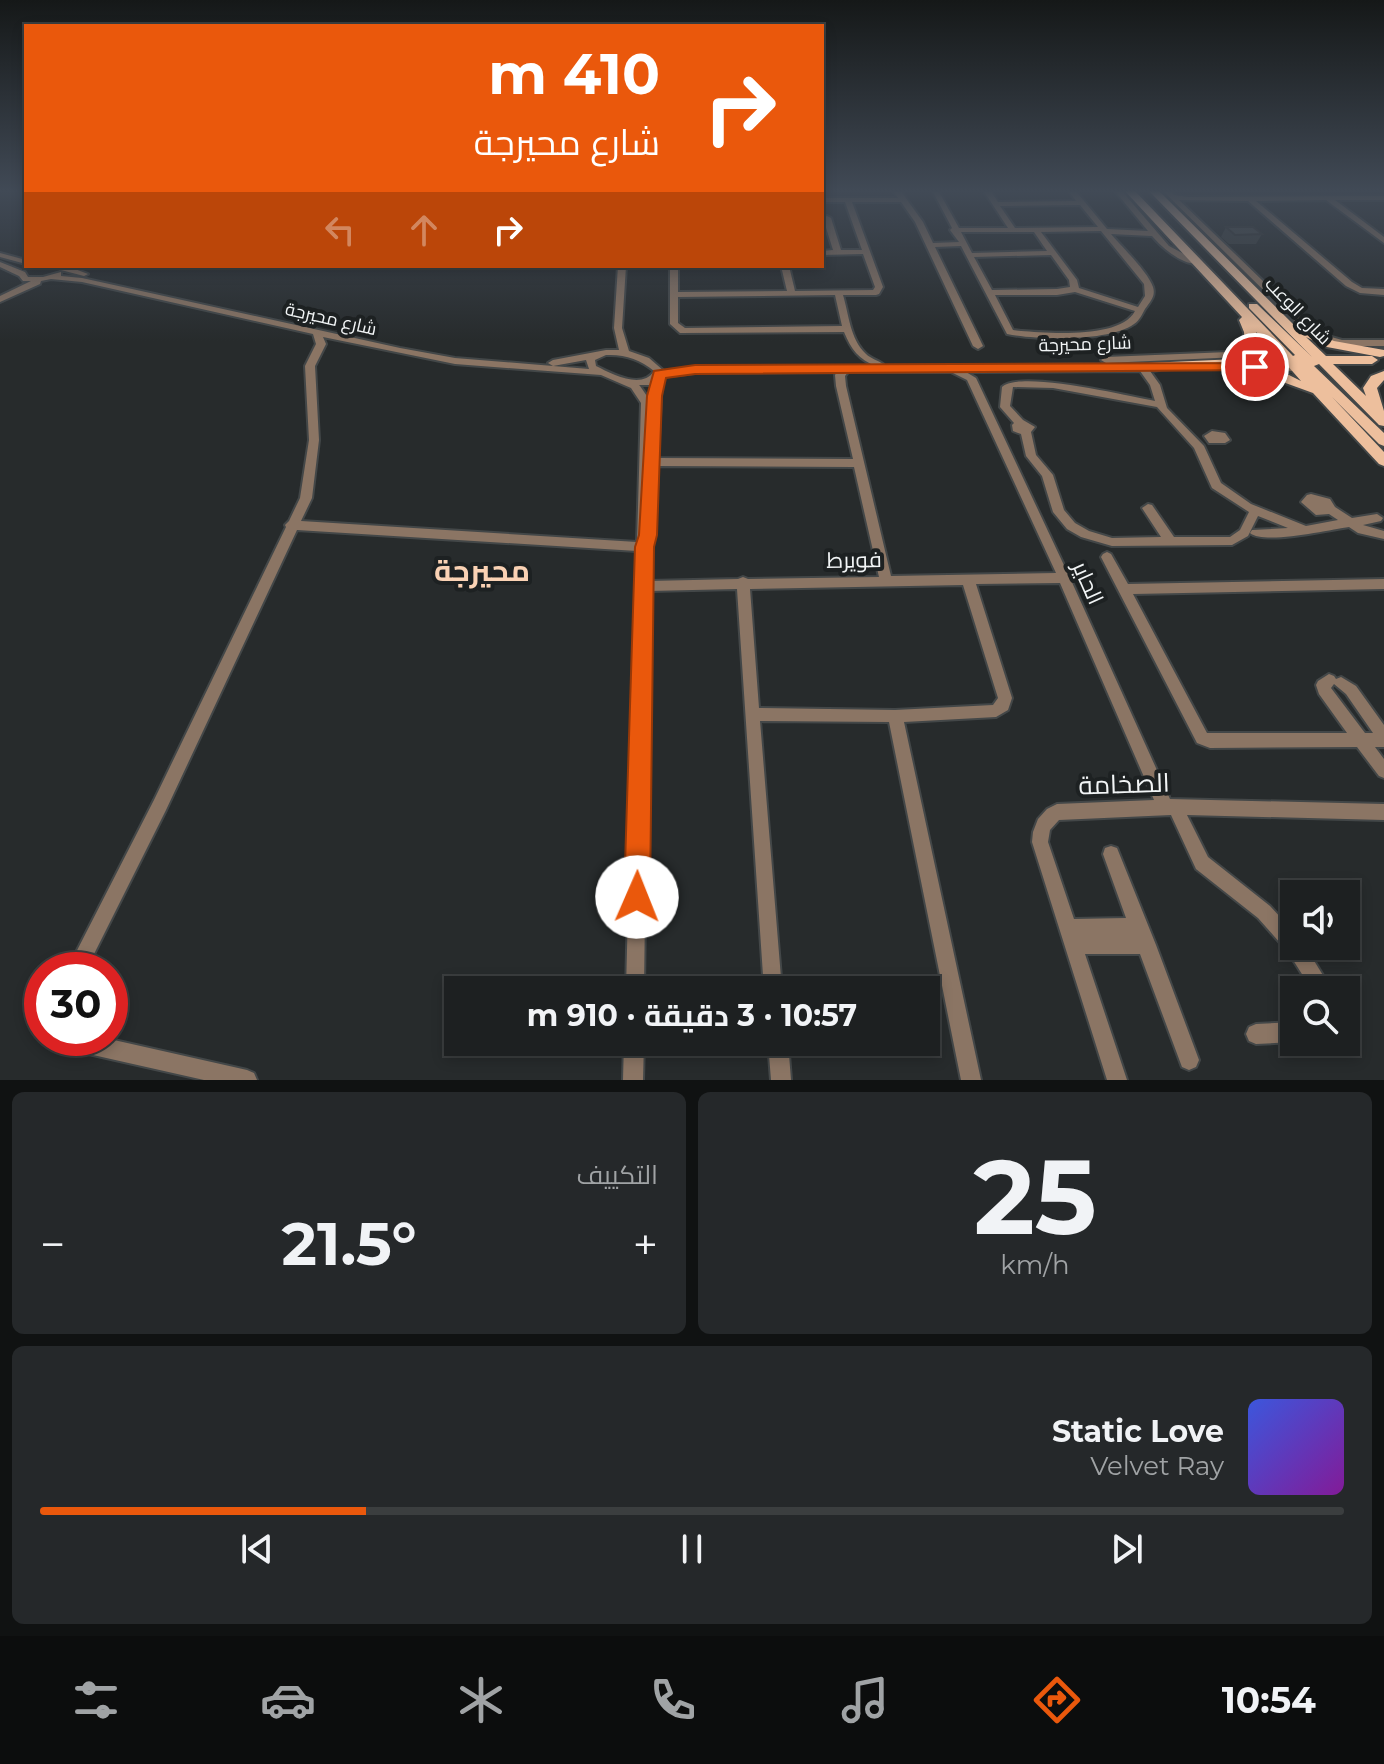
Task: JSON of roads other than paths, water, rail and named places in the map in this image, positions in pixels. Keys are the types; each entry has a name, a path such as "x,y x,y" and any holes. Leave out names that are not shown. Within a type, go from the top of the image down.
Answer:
{"main road":[{"name":"شارع الوعب","path":"1176,240 1238,308 1382,420"},
{"path":"1187,240 1384,441"},
{"name":"شارع الوعب","path":"1206,240 1281,320 1329,403 1384,461"},
{"path":"1228,252 1236,273"},
{"path":"1238,308 1251,337 1250,350 1240,356"},
{"path":"1281,320 1331,344 1383,353"},
{"path":"1145,367 1383,353"},
{"path":"1304,360 1384,368"},
{"path":"1229,367 1295,381 1329,403"},
{"path":"1382,420 1370,388 1376,379 1384,375"}],"street":[{"path":"834,240 838,253"},
{"path":"674,295 871,293 879,289 863,240"},
{"path":"927,240 978,346"},
{"path":"959,240 1013,333 1108,330 1133,321 1151,299 1149,285 1112,240"},
{"path":"985,240 995,255"},
{"path":"1043,240 1073,280 1075,289"},
{"name":"شارع الوعب","path":"1161,240 1169,250 1197,263"},
{"name":"شارع الوعب","path":"1218,240 1314,335 1383,353"},
{"path":"1298,240 1349,284 1360,290 1384,292"},
{"path":"929,245 961,244"},
{"path":"824,253 867,252"},
{"path":"968,255 1052,253"},
{"path":"0,255 24,261"},
{"path":"0,264 22,275"},
{"path":"0,291 32,268"},
{"path":"0,299 62,268"},
{"name":"شارع محيرجة","path":"68,268 455,361 608,374 630,382 649,383 658,376 695,370 821,370 878,364 990,364 1240,356 1304,360"},
{"path":"622,268 618,328 625,354"},
{"path":"674,268 674,324 683,331 849,329"},
{"path":"786,268 792,294"},
{"name":"شارع محيرجة","path":"22,275 31,280 82,280 317,332 510,360 562,362 611,351 650,363 950,368 973,373 1229,367 1304,360"},
{"path":"988,293 1075,289 1140,310"},
{"path":"839,294 856,351 864,359 878,364"},
{"path":"608,374 592,367 590,359 611,341 618,328"},
{"path":"85,952 160,805 306,498 314,440 310,366 321,338 317,332"},
{"path":"318,350 341,334"},
{"path":"856,351 840,375 841,386 886,580"},
{"path":"644,547 648,535 658,376 658,368 650,363"},
{"path":"1145,367 1155,385 1160,405 1203,453 1216,485 1255,511 1305,530"},
{"path":"821,370 841,386"},
{"name":"الحاير","path":"973,373 1170,807 1202,863 1264,912 1280,929"},
{"path":"630,382 639,389 646,403 641,531 644,547 635,976"},
{"path":"1160,405 1046,384 1011,384 1007,387 1005,407 1023,428 1031,456 1047,475 1059,512 1078,530 1098,540 1236,540 1244,533 1255,511"},
{"path":"1190,436 1209,437"},
{"path":"653,462 859,463"},
{"path":"1309,500 1320,512 1331,510 1362,530 1384,535"},
{"path":"1148,508 1171,542"},
{"path":"1034,513 1059,512"},
{"path":"1256,533 1305,530 1377,518"},
{"path":"291,525 644,547"},
{"path":"1107,557 1202,738 1210,741 1362,740 1384,738 1351,690 1335,681 1323,685 1324,690 1362,740 1384,771"},
{"name":"فويرط","path":"643,586 1064,578"},
{"path":"755,714 895,716 996,711 1003,706 1005,698 968,579"},
{"path":"743,582 772,976"},
{"path":"1123,589 1384,584"},
{"path":"895,716 971,1080"},
{"name":"الصخامة","path":"1117,1080 1040,842 1044,823 1057,812 1170,807 1384,812"},
{"path":"1111,854 1189,1060"},
{"path":"1070,936 1139,926"},
{"path":"1070,936 1147,945"},
{"path":"1256,1034 1280,1033"},
{"path":"128,1053 247,1080"},
{"path":"633,1080 634,1056"},
{"path":"779,1056 781,1080"}],"district":[{"name":"محيرجة","path":"482,570"}]}
